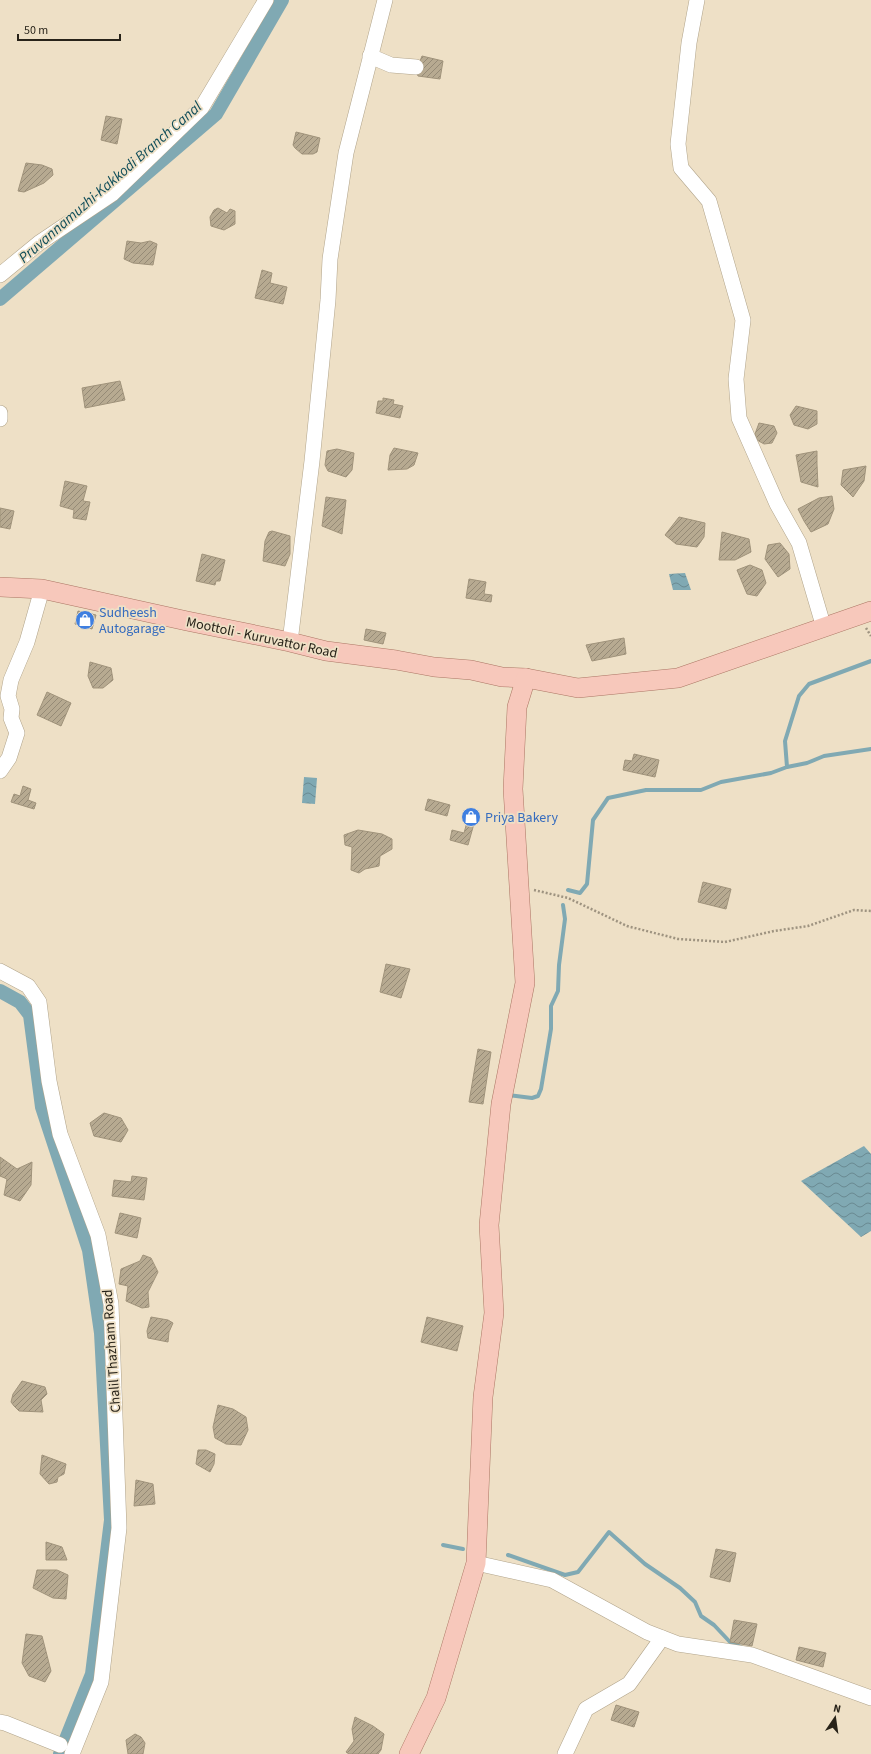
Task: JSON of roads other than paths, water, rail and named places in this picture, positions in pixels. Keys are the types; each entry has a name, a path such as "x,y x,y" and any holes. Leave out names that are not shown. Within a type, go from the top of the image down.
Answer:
{"main road":[{"name":"Moottoli - Kuruvattor Road","path":"0,587 42,589 187,622 290,642 326,651 434,667 471,670 502,677 526,678 578,688 678,678 871,611"},
{"path":"409,1754 436,1698 476,1563 483,1397 494,1313 490,1225 501,1104 526,983 513,789 517,707 526,678"}],"street":[{"path":"0,275 39,243 112,194 202,107 266,0"},
{"path":"290,642 312,461 328,300 330,259 346,153 385,0"},
{"path":"697,0 689,43 678,144 681,168 709,201 743,320 736,378 739,418 777,504 799,543 824,628"},
{"path":"370,56 391,65 416,67"},
{"path":"0,413 0,419"},
{"path":"0,771 9,758 17,733 11,718 12,709 8,696 11,680 27,642 42,589"},
{"name":"Chalil Thazham Road","path":"0,972 28,986 39,1002 49,1082 60,1134 98,1235 111,1304 119,1528 101,1682 66,1750"},
{"path":"476,1563 552,1580 647,1632 678,1644 752,1655 871,1698"},
{"path":"565,1754 586,1709 629,1684 662,1638"},
{"path":"0,1722 66,1750"}],"water":[{"path":"685,573 691,590 673,590 669,574"},
{"path":"304,777 317,778 315,804 302,803"},
{"path":"864,1146 871,1154 871,1231 861,1237 801,1181"}],"waterway":[{"name":"Pruvannamuzhi-Kakkodi Branch Canal","path":"0,299 216,114 282,0"},
{"path":"568,890 580,893 587,884 593,820 608,798 646,790 701,790 721,782 771,773 787,767 785,741 799,696 809,684 871,661"},
{"path":"787,767 807,763 824,756 871,749"},
{"path":"508,1095 532,1098 538,1096 541,1089 551,1029 551,1006 558,991 559,965 565,919 563,905"},
{"name":"Pruvannamuzhi-Kakkodi Branch Canal","path":"0,991 20,1002 30,1015 42,1107 89,1250 101,1333 111,1520 92,1674 60,1754"},
{"path":"508,1555 565,1575 578,1572 609,1532 645,1564 680,1588 695,1602 701,1616 714,1625 730,1642 741,1647"},
{"path":"443,1545 463,1549"}],"place":[{"name":"Sudheesh Autogarage","path":"85,620"},
{"name":"Priya Bakery","path":"471,817"}]}
